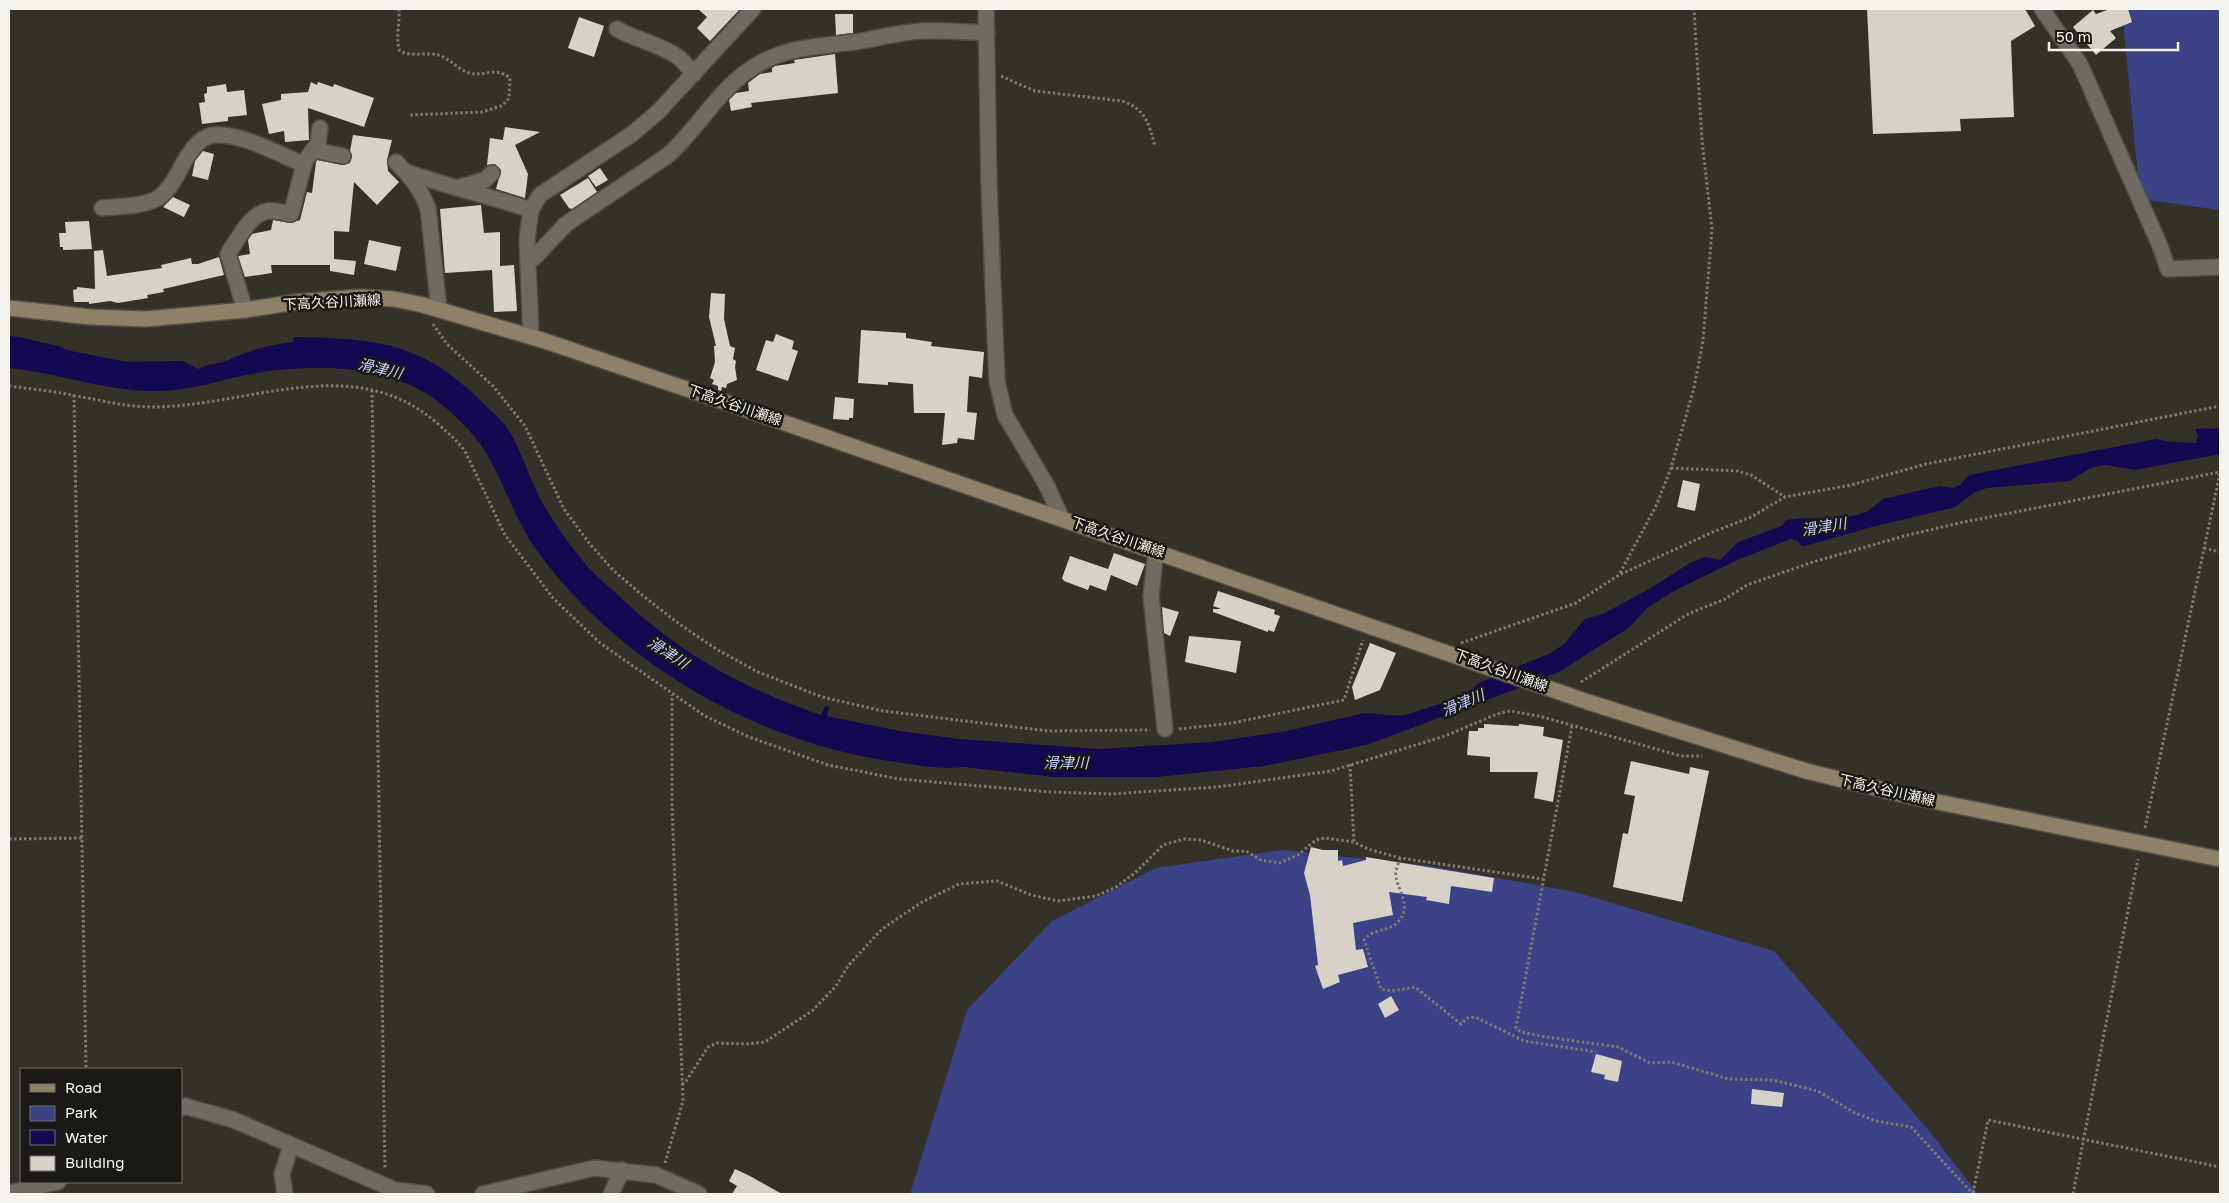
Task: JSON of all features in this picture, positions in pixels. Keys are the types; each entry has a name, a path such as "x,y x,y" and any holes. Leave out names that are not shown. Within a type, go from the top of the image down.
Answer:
{"main road":[{"name":"下高久谷川瀬線","path":"9,308 91,317 146,319 245,310 296,302 361,297 394,299 439,309 531,337 1061,517 1588,702 1718,745 1806,771 1908,796 2220,859"}],"street":[{"path":"531,337 527,239 531,210 540,195 632,134 658,112 753,9"},
{"path":"986,9 989,187 997,381 1005,415 1047,486 1061,517"},
{"path":"2042,9 2080,64 2140,199 2168,269 2220,267"},
{"path":"617,29 672,53 680,58 694,74"},
{"path":"528,261 534,258 566,224 667,156 680,145 722,92 751,68 768,59 794,49 812,45 853,42 922,31 987,33"},
{"path":"245,310 228,254 239,236 260,214 268,211 291,214 304,165 318,144 320,128"},
{"path":"102,208 136,205 160,197 169,188 190,152 200,141 209,136 222,135 237,138 304,165"},
{"path":"314,150 343,156"},
{"path":"439,309 428,208 423,195 402,167 456,189 502,200 531,210"},
{"path":"456,189 463,184 474,184 485,180 492,173"},
{"path":"1156,550 1151,596 1165,730"},
{"path":"182,1108 185,1106 234,1120 395,1190 427,1194"},
{"path":"285,1194 282,1174 291,1145"},
{"path":"483,1194 594,1168 622,1170 660,1177 699,1194"},
{"path":"611,1194 622,1170"},
{"path":"9,1193 54,1183"}],"path":[{"path":"399,9 400,28 397,44 400,51 407,54 417,52 440,55 466,72 496,71 510,78 506,102 493,110 410,114"},
{"path":"1619,575 1656,506 1671,468 1694,388 1703,340 1712,229 1702,140 1694,9"},
{"path":"987,70 1035,91 1122,101 1132,104 1138,108 1148,122 1155,146"},
{"path":"439,309 432,319 434,327 460,358 493,386 515,413 534,442 564,509 589,543 613,570 678,623 716,649 758,672 822,697 883,711 1048,732 1165,730 1232,723 1344,700 1368,625"},
{"path":"9,386 150,407 178,406 292,388 327,386 384,392 408,402 428,415 458,442 466,453 505,535 553,598 600,643 705,716 749,737 828,765 899,779 1032,791 1111,794 1217,787 1331,770 1445,736 1497,714 1510,711 1539,716 1681,756 1705,756 1718,745"},
{"path":"372,390 385,1186"},
{"path":"74,395 86,1068"},
{"path":"1453,654 1465,640 1576,603 1619,575 1713,532 1751,517 1785,497 1852,484 1926,464 2220,406"},
{"path":"1671,468 1738,471 1750,475 1785,497"},
{"path":"1560,692 1586,680 1666,626 1688,614 1724,599 1747,585 1813,562 1904,536 1964,522 2220,472"},
{"path":"2204,548 2220,552"},
{"path":"660,1177 681,1114 682,1084 672,805 672,694"},
{"path":"1572,726 1516,1028 1520,1032 1618,1047 1650,1063 1672,1062 1728,1078 1773,1080 1818,1091 1855,1113 1876,1121 1911,1127 1973,1194"},
{"path":"1350,764 1354,842"},
{"path":"9,839 83,838"},
{"path":"682,1084 685,1083 702,1053 708,1047 717,1043 746,1044 765,1042 812,1011 836,986 848,966 882,929 922,902 950,887 974,882 997,881 1046,899 1080,899 1096,896 1116,887 1135,873 1163,845 1176,839 1201,840 1233,850 1246,851 1267,862 1280,863 1298,855 1316,840 1325,838 1354,842 1368,849 1400,858 1543,880"},
{"path":"1400,858 1395,876 1405,900 1401,917 1392,926 1374,931 1364,940 1381,989 1392,991 1415,987 1462,1024 1467,1018 1474,1017 1524,1041 1596,1052"},
{"path":"1973,1194 1988,1120 2220,1167"}],"green space":[{"path":"2122,9 2220,9 2220,210 2140,199"},
{"path":"1283,850 1431,866 1575,892 1774,951 1930,1132 1978,1194 910,1194 967,1010 1052,921 1156,868"}],"water":[{"name":"滑津川","path":"9,336 127,362 183,361 198,369 260,348 293,342 294,337 347,339 393,346 435,364 456,379 496,415 511,434 547,511 569,544 591,571 664,635 712,667 764,693 821,715 825,706 829,707 827,716 899,731 959,739 1099,749 1212,742 1287,731 1364,713 1402,716 1461,697 1481,682 1551,653 1564,644 1585,619 1603,614 1654,586 1690,563 1705,557 1720,560 1738,542 1782,526 1786,520 1803,518 1831,519 1857,515 1868,511 1883,499 1940,486 1952,488 1960,485 1969,475 2156,439 2196,443 2198,436 2195,429 2198,428 2220,428 2220,454 2135,470 2105,465 2091,468 2069,481 1987,488 1975,492 1955,507 1872,527 1805,546 1801,546 1798,541 1791,539 1737,560 1674,591 1647,608 1630,627 1559,672 1366,745 1264,766 1156,777 1054,777 964,767 926,766 851,754 799,739 748,719 699,694 653,664 610,631 572,593 530,540 478,441 464,425 438,402 422,391 402,382 381,375 359,371 313,368 268,371 192,388 169,391 120,389 28,370 9,368"}],"building":[{"path":"698,9 740,9 710,41 697,28 707,17"},
{"path":"1867,9 2025,9 2035,26 2011,41 2014,117 1960,119 1961,131 1873,134"},
{"path":"2110,9 2128,9 2132,22 2110,31 2116,38 2096,55 2073,27 2093,10 2096,14"},
{"path":"835,14 853,14 853,33 836,35"},
{"path":"579,17 604,26 594,57 568,48"},
{"path":"835,54 838,93 751,103 752,107 731,111 729,100 736,93 749,91 748,83 760,74 772,72 772,68 775,66 795,63 794,60"},
{"path":"311,82 317,85 318,82 333,87 334,84 374,98 364,127 308,108 309,140 285,142 284,131 269,134 262,104 281,100 281,94 308,92"},
{"path":"226,84 227,92 244,90 247,115 228,117 228,121 202,124 199,103 205,102 204,94 207,93 207,87"},
{"path":"505,127 540,132 515,145 528,174 525,198 496,189 501,170 495,164 487,165 490,138 503,140"},
{"path":"353,135 392,140 387,160 388,171 399,182 377,205 354,182 349,232 334,231 334,259 356,261 354,275 330,271 330,265 271,265 272,273 245,277 238,256 250,254 248,240 252,234 271,230 273,220 290,223 300,220 307,192 312,193 317,160 342,165 350,163"},
{"path":"203,151 214,154 208,180 192,176 195,161"},
{"path":"600,168 608,180 596,187 588,176"},
{"path":"588,178 597,192 572,209 569,208 560,195"},
{"path":"173,197 190,205 184,217 163,207"},
{"path":"481,205 484,233 500,232 500,266 514,265 517,311 494,312 492,270 445,273 440,209"},
{"path":"89,221 92,249 63,250 63,247 60,247 59,233 66,233 65,222"},
{"path":"369,240 401,247 396,271 364,264"},
{"path":"103,250 107,276 162,268 161,265 191,258 192,264 198,264 219,257 224,275 163,289 164,292 147,295 148,298 118,303 110,301 89,304 89,302 74,302 73,290 77,289 77,287 95,289 94,251"},
{"path":"711,293 725,294 724,319 730,346 735,348 733,359 736,361 737,380 727,384 726,388 722,387 721,391 718,390 718,386 712,384 714,380 710,378 715,362 714,346 716,346 709,317"},
{"path":"861,330 906,333 906,338 932,342 931,346 984,352 982,378 969,376 967,412 977,413 974,440 958,438 957,443 942,445 945,413 914,413 913,384 888,382 888,385 858,383"},
{"path":"776,334 794,341 792,349 798,351 788,381 756,370 766,340 773,342"},
{"path":"835,397 854,399 853,418 849,418 849,420 833,419"},
{"path":"1683,480 1700,484 1695,511 1677,507"},
{"path":"1114,553 1145,564 1137,586 1111,575 1106,591 1090,585 1088,590 1064,581 1062,578 1070,556 1108,569"},
{"path":"1218,591 1275,610 1274,614 1280,616 1274,632 1268,630 1268,632 1213,612 1213,609 1221,609 1213,606"},
{"path":"1162,607 1179,612 1170,636 1164,633"},
{"path":"1189,636 1241,641 1236,673 1185,662"},
{"path":"1370,643 1396,653 1380,690 1355,700 1352,687"},
{"path":"1484,724 1519,726 1519,724 1544,727 1543,736 1563,740 1553,802 1534,798 1538,772 1490,772 1490,757 1467,755 1469,731 1478,731 1478,728 1484,728"},
{"path":"1631,761 1689,774 1690,767 1709,771 1682,902 1613,887 1623,833 1628,834 1635,796 1624,794"},
{"path":"1311,847 1323,850 1338,850 1338,861 1342,860 1343,866 1366,860 1366,857 1494,878 1492,892 1451,886 1449,904 1426,900 1427,897 1389,892 1393,915 1353,923 1356,950 1363,949 1368,967 1338,975 1340,982 1323,989 1315,966 1318,965 1310,895 1304,873"},
{"path":"1391,996 1399,1010 1385,1018 1378,1004"},
{"path":"1596,1054 1622,1061 1618,1082 1604,1079 1605,1075 1591,1072"},
{"path":"1752,1089 1784,1093 1782,1107 1751,1104"},
{"path":"735,1169 782,1194 732,1194 737,1186 729,1181"}]}
